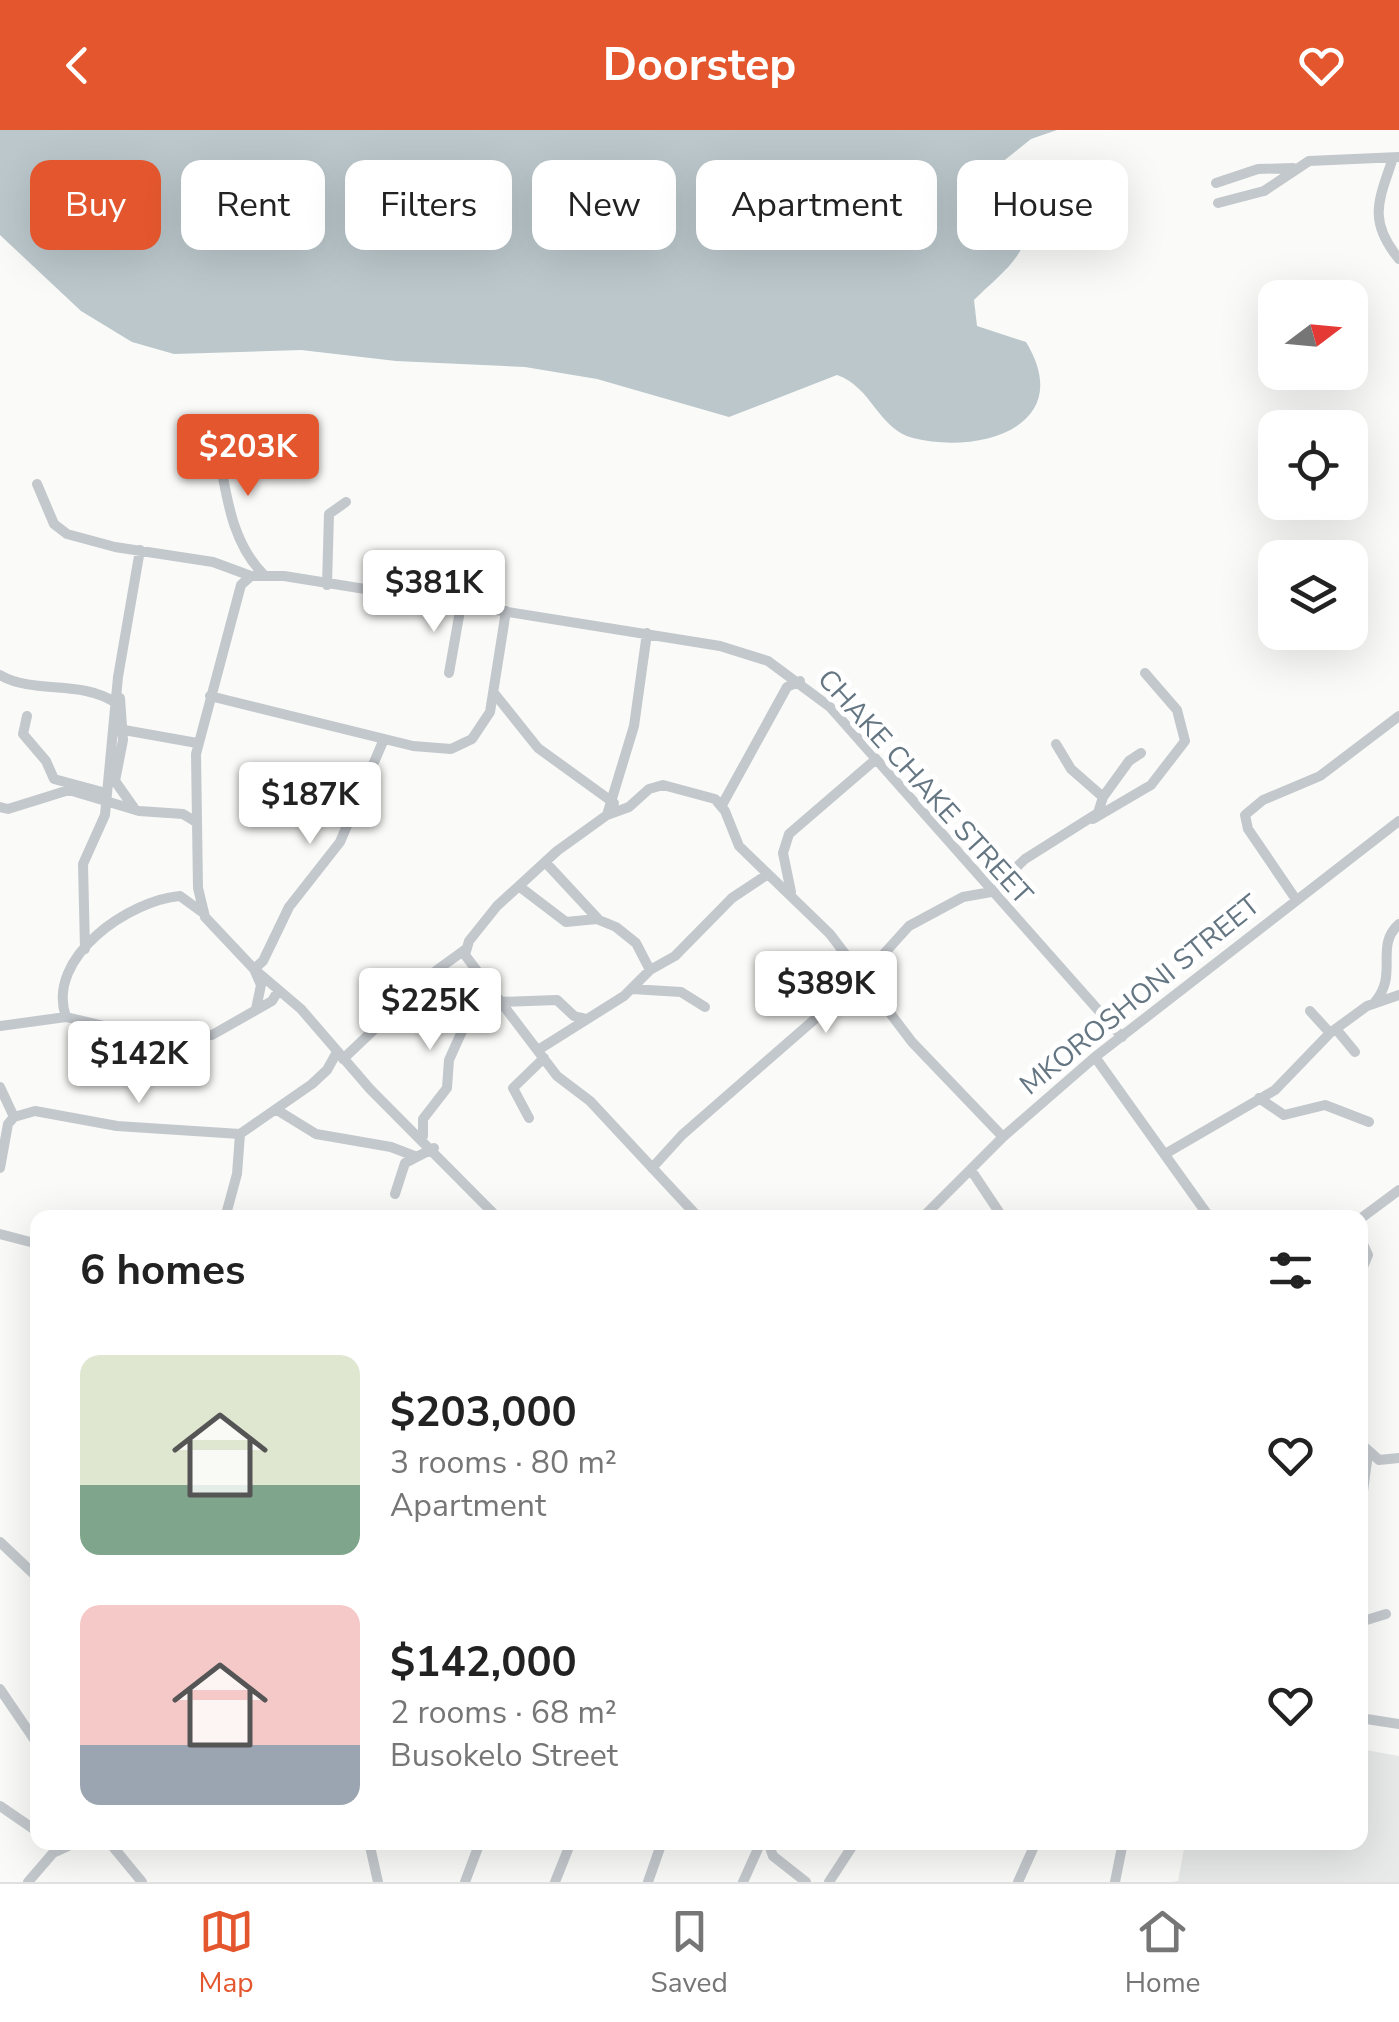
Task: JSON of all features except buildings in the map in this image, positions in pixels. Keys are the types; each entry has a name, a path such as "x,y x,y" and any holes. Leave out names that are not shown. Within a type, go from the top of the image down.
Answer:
{"street":[{"path":"1216,183 1258,170 1294,168 1320,159 1396,158 1376,210 1387,241 1399,259"},
{"path":"1218,203 1264,191 1294,168"},
{"path":"206,916 198,888 198,743 238,592 258,575 236,530 215,436"},
{"name":"CHAKE CHAKE STREET","path":"37,484 58,530 140,550 213,562 258,575 404,592 461,605 745,651 800,681 830,707 1122,1037"},
{"path":"327,585 329,514 346,502"},
{"path":"84,949 82,864 104,821 117,684 140,550"},
{"path":"449,674 461,605"},
{"path":"210,696 435,750 464,746 484,726 494,693 506,611"},
{"path":"607,815 634,726 648,633"},
{"path":"652,1168 682,1136 862,978 921,917 964,896 992,892 1024,859 1144,790 1185,741 1178,710 1145,674"},
{"path":"0,675 14,683 95,690 116,703"},
{"path":"722,805 786,690 800,681"},
{"path":"117,684 124,730 115,781 139,812"},
{"path":"494,693 538,748 614,802"},
{"path":"28,716 23,734 46,761 54,780 139,812 173,813 196,822"},
{"path":"1296,898 1248,829 1244,817 1253,806 1314,780 1399,716"},
{"path":"124,730 198,743"},
{"path":"254,969 270,947 289,907 354,818 384,738"},
{"path":"1056,744 1067,764 1102,797"},
{"path":"1092,819 1102,808 1102,797 1129,761 1141,753"},
{"path":"792,892 784,853 788,834 875,760"},
{"path":"0,1168 6,1130 14,1117 35,1112 118,1126 240,1134 328,1070 436,970 466,949 498,906 548,864 557,851 607,815 630,808 649,789 663,785 705,794 722,805 732,837 792,892 840,946 912,1042 1003,1136"},
{"path":"0,807 8,809 72,789"},
{"path":"173,813 195,794"},
{"name":"MKOROSHONI STREET","path":"930,1210 1003,1136 1095,1057 1399,821"},
{"path":"548,864 598,919 636,943 650,970"},
{"path":"530,1118 513,1088 541,1054 674,956 704,922 768,874"},
{"path":"520,887 566,922 598,919"},
{"path":"66,1017 65,988 84,949 116,918 154,899 184,897 254,969 301,1008 340,1055 491,1210"},
{"path":"1164,1154 1283,1084 1328,1032 1399,991 1390,977 1388,938 1399,924"},
{"path":"466,949 466,960 541,1054 691,1210"},
{"path":"254,969 261,985 256,1009"},
{"path":"1374,1002 1390,977"},
{"path":"430,1144 423,1120 447,1088 449,1060 463,1028 480,1009 484,985"},
{"path":"631,989 682,992 705,1006"},
{"path":"0,1026 66,1017 117,1029 205,1036 226,1031 272,1001 278,990"},
{"path":"480,1009 554,1000 574,1016 587,1020"},
{"path":"1310,1011 1328,1032 1355,1052"},
{"path":"1095,1057 1202,1210"},
{"path":"0,1088 14,1117"},
{"path":"1259,1098 1286,1116 1325,1105 1368,1122"},
{"path":"277,1110 316,1134 391,1147 418,1157"},
{"path":"227,1210 237,1174 240,1134"},
{"path":"395,1194 400,1172 430,1144"},
{"path":"971,1170 998,1210"},
{"path":"1368,1214 1399,1190"},
{"path":"0,1234 30,1242"},
{"path":"1368,1453 1379,1460 1399,1458"},
{"path":"0,1542 30,1570"},
{"path":"1368,1620 1386,1614"},
{"path":"0,1689 30,1733"},
{"path":"1368,1719 1399,1724"},
{"path":"0,1806 30,1827"},
{"path":"33,1880 54,1850"},
{"path":"115,1850 138,1879"},
{"path":"371,1850 378,1882"},
{"path":"465,1882 477,1850"},
{"path":"555,1882 568,1850"},
{"path":"648,1882 659,1850"},
{"path":"743,1882 761,1850"},
{"path":"770,1850 806,1882"},
{"path":"829,1882 850,1850"},
{"path":"1018,1882 1032,1850"},
{"path":"1115,1882 1121,1850"}],"shaded area":[{"path":"0,130 1057,130 1031,139 1005,160 957,160 957,250 1020,250 974,300 977,326 1026,342 1039,371 1039,395 1030,414 1014,428 966,442 939,442 901,433 859,389 837,375 729,417 597,379 525,367 396,361 301,350 174,354 132,342 81,311 0,235"},
{"path":"1368,1750 1399,1756 1399,1882 1171,1882 1178,1881 1184,1850 1368,1850"}]}
